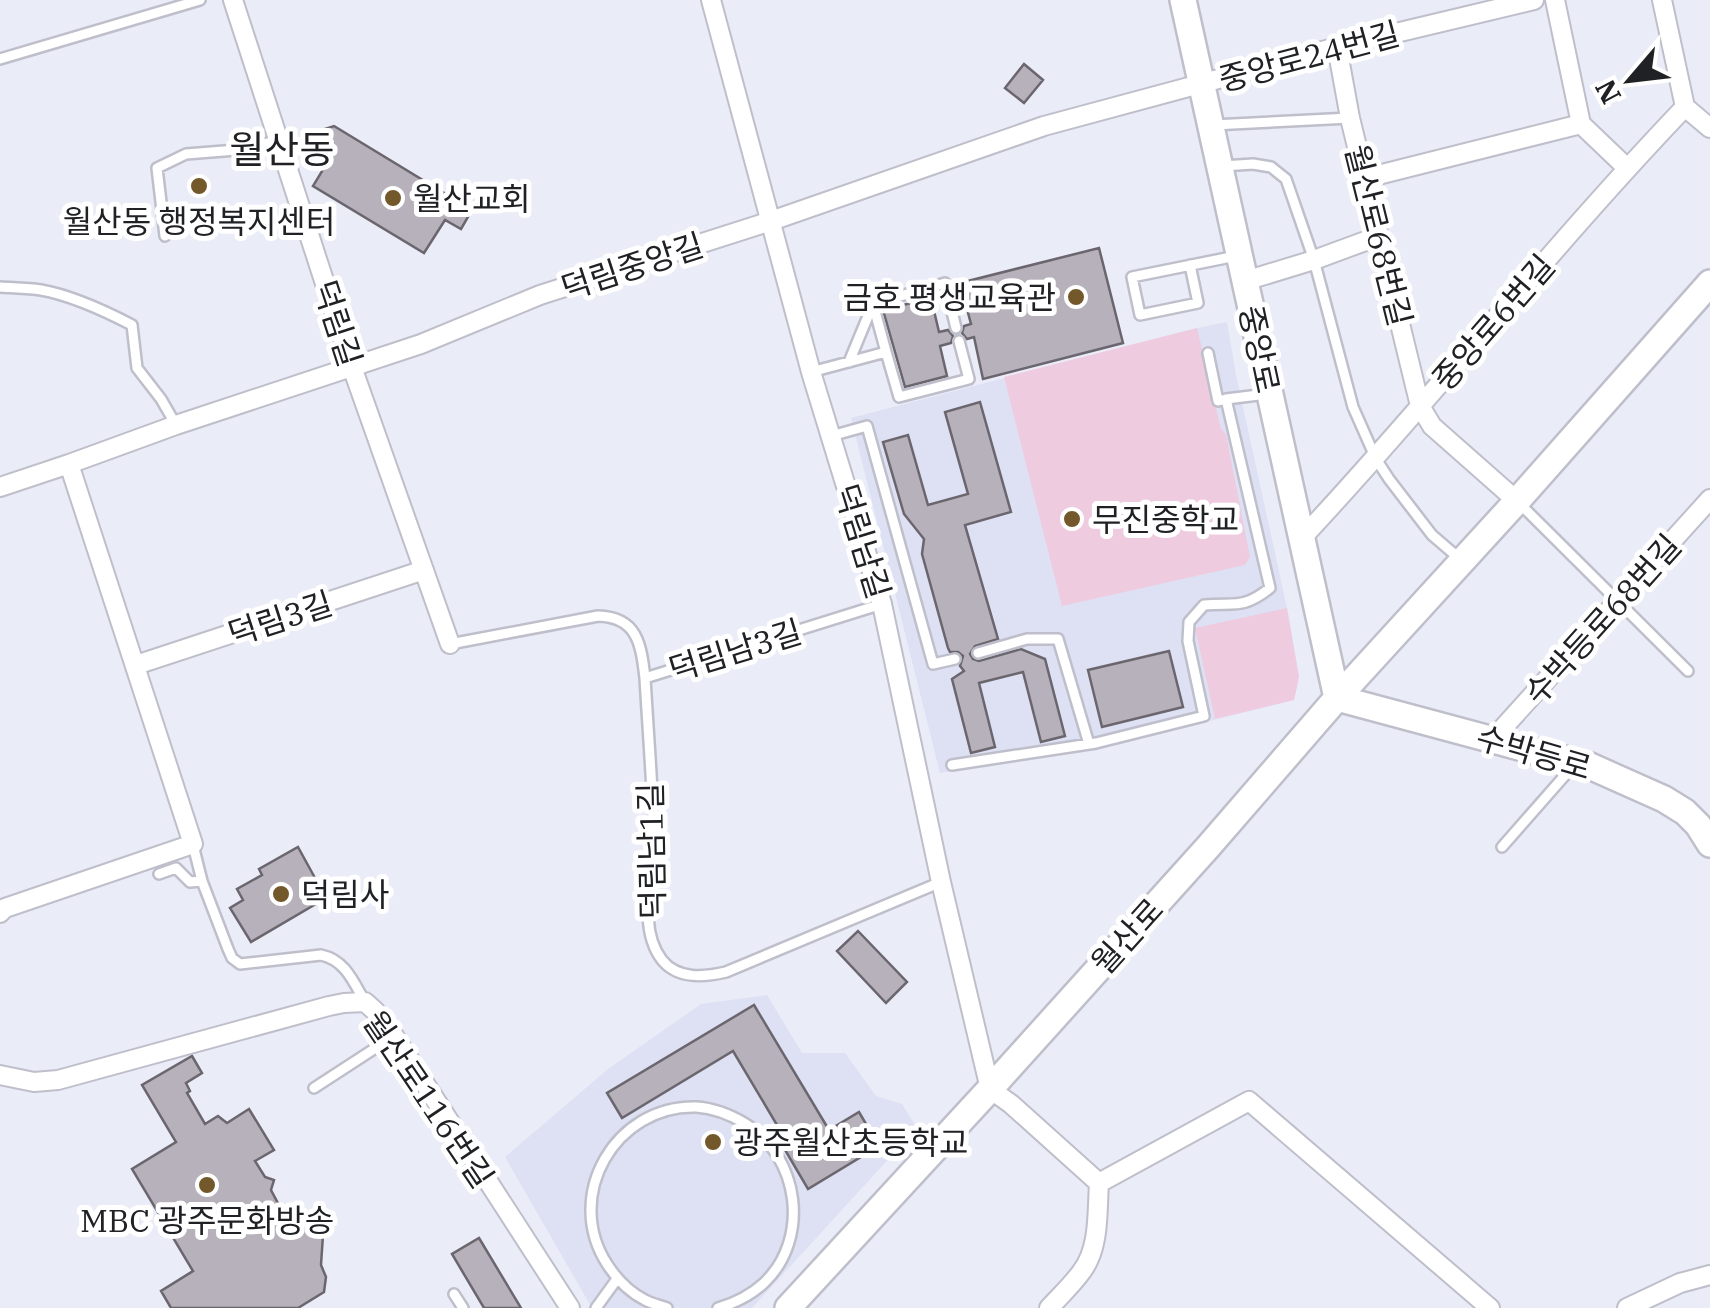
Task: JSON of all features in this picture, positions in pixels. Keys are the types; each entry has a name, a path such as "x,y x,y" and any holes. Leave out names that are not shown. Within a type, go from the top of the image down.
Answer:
{"street":[{"name":"덕림길","path":"233,0 352,367 450,644"},
{"name":"덕림남길","path":"711,0 811,372 882,604 990,1088"},
{"name":"중앙로","path":"1183,0 1337,698"},
{"name":"중앙로24번길","path":"1201,85 1337,47 1534,0"},
{"path":"1555,0 1581,124 1627,168"},
{"path":"1662,0 1685,107 1710,128"},
{"name":"월산로68번길","path":"1337,47 1350,118 1420,406 1432,426 1516,501"},
{"name":"덕림중앙길","path":"0,487 421,344 540,295 772,221 1044,126 1201,85"},
{"name":"중앙로6번길","path":"1302,538 1685,107"},
{"path":"1366,178 1581,124"},
{"path":"1244,281 1379,236"},
{"name":"월산로","path":"788,1308 1208,847 1710,283"},
{"path":"0,913 5,908 193,844 69,464"},
{"name":"수박등로68번길","path":"1493,739 1710,499"},
{"name":"덕림3길","path":"136,665 424,570"},
{"name":"수박등로","path":"1337,698 1590,766 1685,812 1710,844"},
{"name":"월산로116번길","path":"0,1075 34,1082 58,1080 329,1006 365,1002 394,1036 570,1308"},
{"path":"990,1088 1099,1183"},
{"path":"1099,1183 1250,1101 1490,1308"},
{"path":"1049,1308 1090,1258 1099,1183"},
{"path":"1627,1308 1680,1283 1710,1274"}],"lane":[{"path":"0,59 200,0"},
{"path":"1210,125 1350,118"},
{"path":"165,236 157,168 186,154 249,150 277,140"},
{"path":"1219,166 1271,167 1286,178 1314,260 1353,407 1376,458 1432,535 1462,560"},
{"path":"1190,265 1198,303 1140,315 1132,277 1190,265 1239,255"},
{"path":"874,304 944,284 956,328"},
{"path":"0,287 61,295 132,325 137,368 176,425"},
{"path":"849,362 874,304"},
{"path":"874,304 898,396 969,378 959,341"},
{"path":"811,372 886,352"},
{"path":"1208,353 1218,400 1270,393"},
{"path":"952,765 1089,744 1204,716 1188,641 1189,622 1204,606 1235,607 1270,588 1226,399"},
{"path":"831,436 867,426 933,664 955,659"},
{"path":"1516,501 1688,671"},
{"name":"덕림남3길","path":"450,644 612,616 626,622 642,647 645,678 882,604"},
{"path":"978,653 1027,640 1058,639 1089,744"},
{"name":"덕림남1길","path":"645,678 655,837 650,928 668,966 702,978 726,972 941,882"},
{"path":"1502,847 1567,773 1567,759"},
{"path":"193,844 202,881 232,958 246,966 321,955 334,958 365,1002"},
{"path":"159,874 176,868 190,882 202,881"},
{"path":"314,1088 394,1036"},
{"path":"666,1308 643,1300 617,1279 598,1250 590,1217 593,1182 608,1151 632,1126 663,1111 697,1107 730,1114 760,1133 782,1160 793,1191 794,1224 784,1255 765,1282 738,1302 718,1308"},
{"path":"596,1308 617,1279"},
{"path":"454,1294 462,1308"}],"shaded area":[{"name":"무진중학교","path":"1227,322 1287,608 1299,677 1294,700 1098,749 940,773 851,418"},
{"path":"1197,328 1221,429 1226,434 1250,557 1245,565 1062,606 1004,377"},
{"path":"1287,608 1299,677 1294,700 1215,719 1195,628"},
{"name":"광주월산초등학교","path":"767,995 802,1053 845,1053 876,1096 902,1104 917,1128 752,1308 592,1308 505,1157 608,1069 701,1004"}],"building":[{"path":"1024,64 1043,80 1024,103 1005,88"},
{"name":"월산교회","path":"334,126 472,210 461,229 445,220 424,253 313,186 327,163 313,154 306,135"},
{"path":"1099,248 1123,343 983,379 974,337 967,339 962,333 964,326 971,324 960,283"},
{"path":"931,298 939,332 948,330 953,336 951,343 940,346 947,376 905,387 883,310"},
{"name":"무진중학교","path":"980,402 1011,512 965,525 998,639 975,646 970,654 979,661 1021,649 1045,659 1065,736 1041,742 1023,672 979,683 995,747 971,753 952,679 964,671 960,666 963,656 948,648 922,554 924,539 904,514 883,442 908,435 928,505 968,494 945,412"},
{"path":"1169,651 1183,707 1102,727 1088,670"},
{"name":"덕림사","path":"298,847 326,898 251,942 230,908 243,900 237,889 262,875 259,869"},
{"path":"858,931 907,982 886,1003 837,951"},
{"path":"754,1005 829,1130 859,1112 879,1146 808,1189 778,1138 783,1135 733,1051 622,1118 607,1093"},
{"name":"MBC 광주문화방송","path":"192,1056 202,1073 186,1083 190,1091 187,1093 205,1124 218,1116 227,1123 249,1109 274,1150 255,1161 265,1177 274,1180 271,1190 289,1224 323,1235 324,1292 298,1308 171,1308 161,1291 193,1271 132,1169 176,1142 142,1085"},
{"path":"479,1238 521,1308 484,1308 452,1254"}],"place":[{"name":"월산동 행정복지센터","path":"199,186"},
{"name":"월산교회","path":"393,198"},
{"name":"금호 평생교육관","path":"1076,297"},
{"name":"무진중학교","path":"1072,519"},
{"name":"덕림사","path":"281,894"},
{"name":"광주월산초등학교","path":"713,1142"},
{"name":"MBC 광주문화방송","path":"207,1185"}],"district":[{"name":"월산동","path":"282,148"}]}
